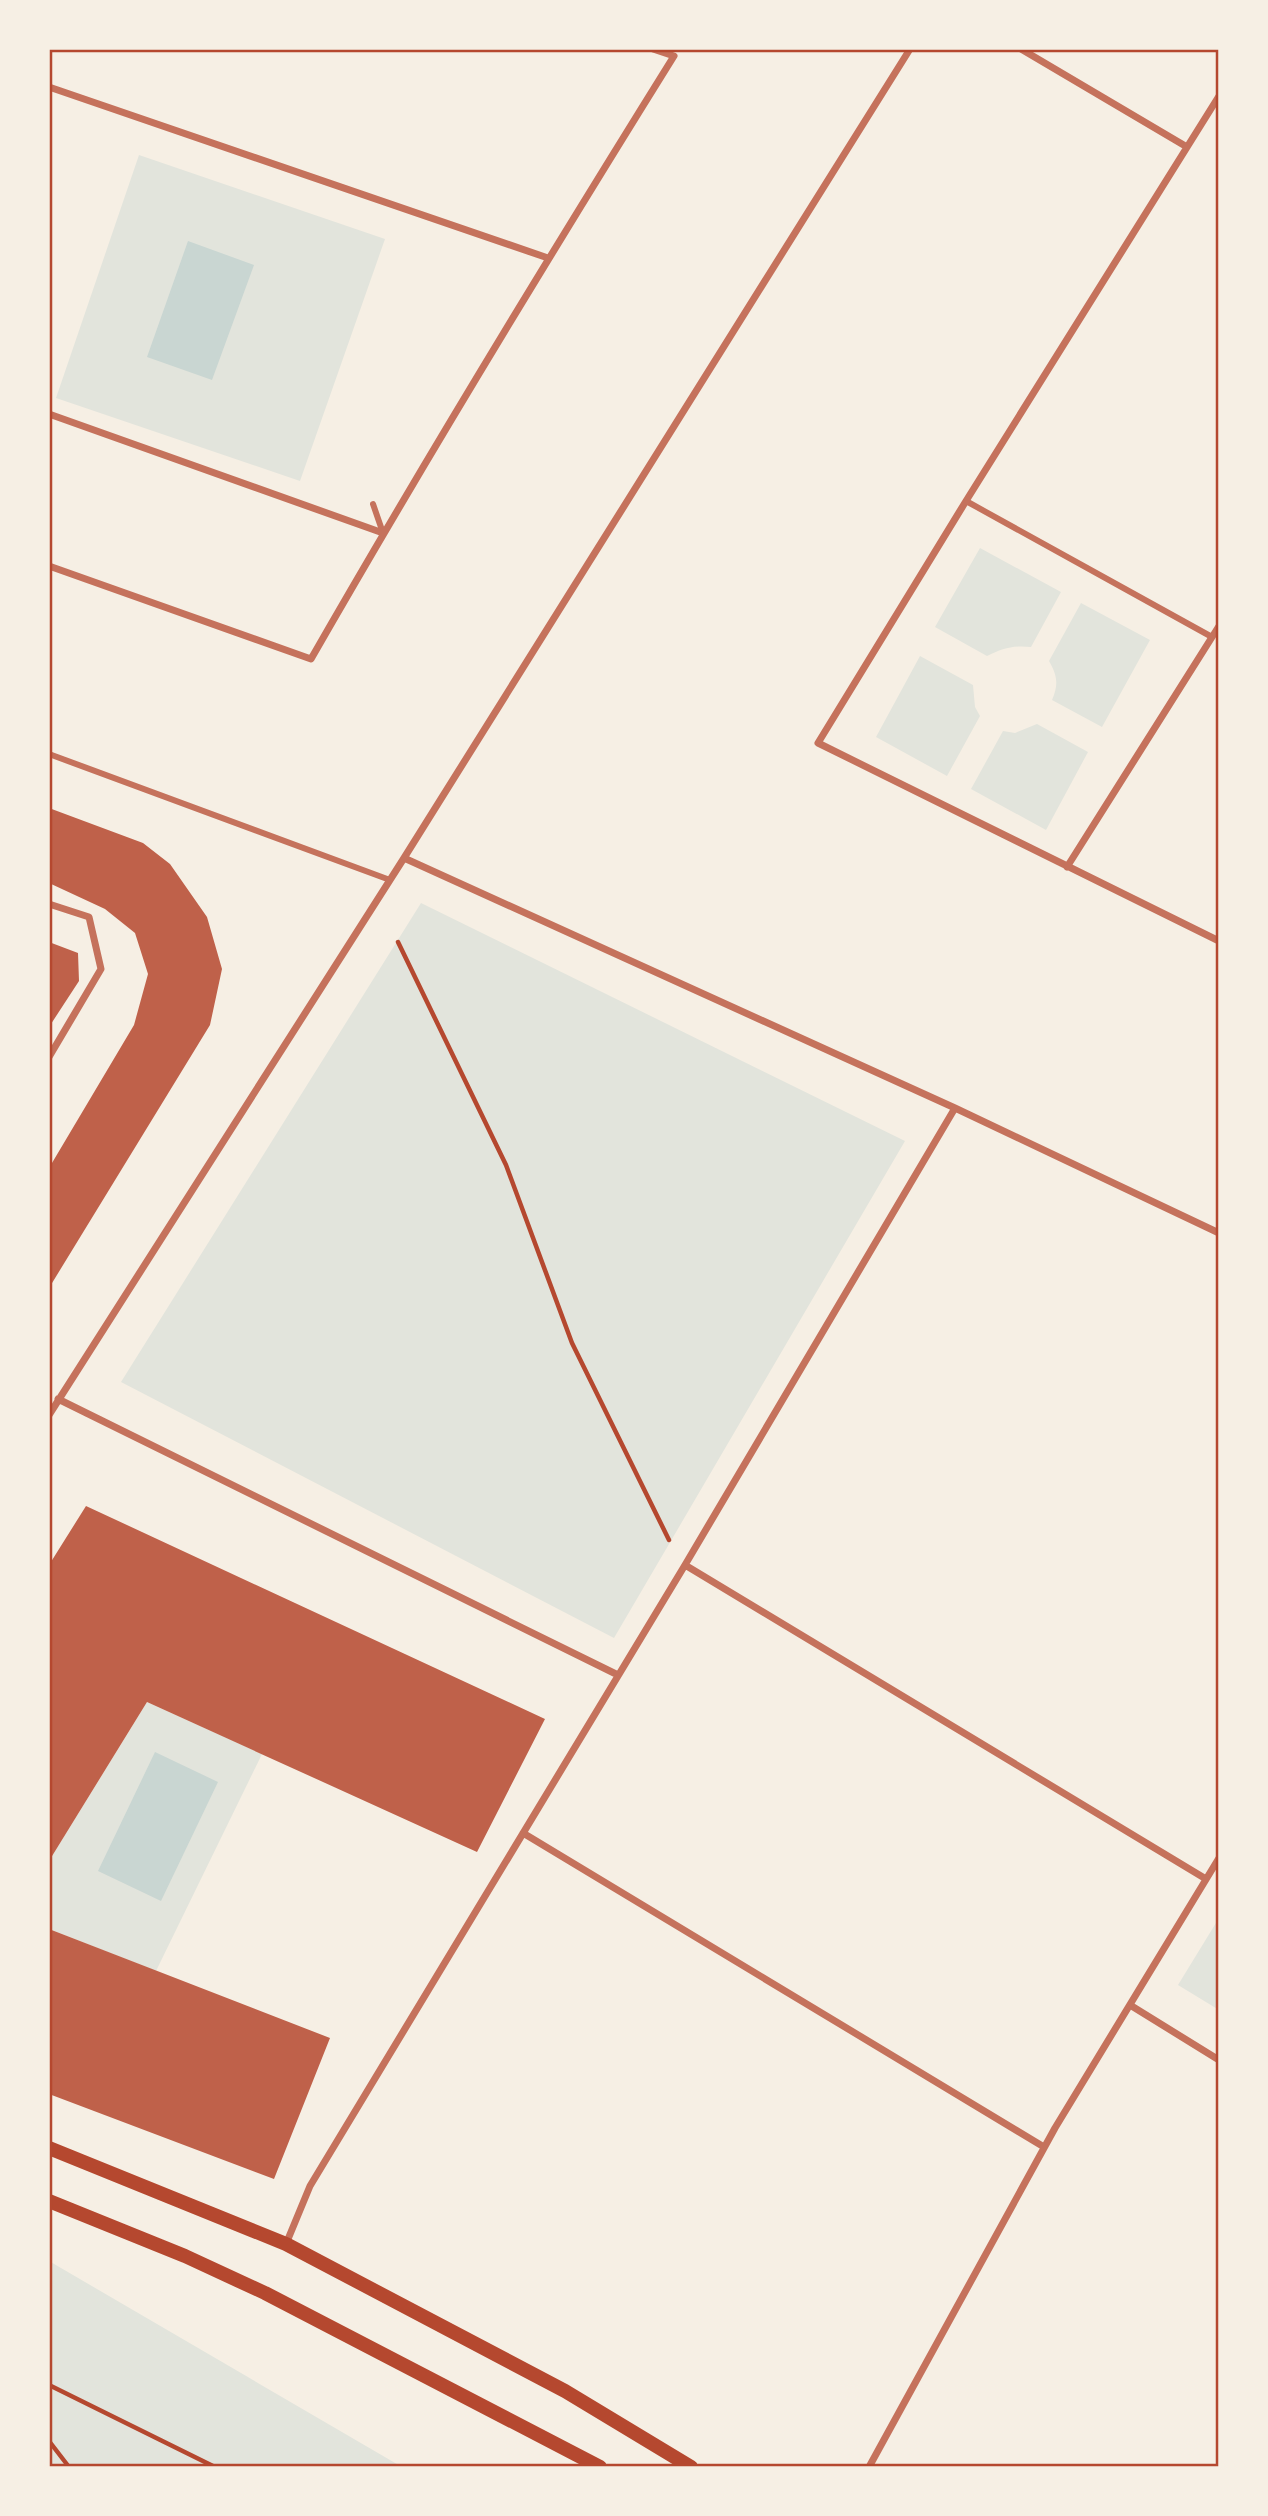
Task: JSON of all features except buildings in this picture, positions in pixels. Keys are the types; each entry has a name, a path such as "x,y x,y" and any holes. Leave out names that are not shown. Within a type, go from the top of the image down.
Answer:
{"main road":[{"path":"49,2148 286,2244 565,2391 691,2467"},
{"path":"49,2201 185,2256 265,2293 600,2467"}],"street":[{"path":"49,566 311,659 383,533 548,258 674,56 653,49"},
{"path":"49,1415 404,858 910,49"},
{"path":"1021,49 1187,147"},
{"path":"49,87 548,258"},
{"path":"1219,96 818,743 1219,941"},
{"path":"49,414 383,533"},
{"path":"966,501 1216,638"},
{"path":"373,504 383,533"},
{"path":"1067,867 1216,638 1219,626"},
{"path":"49,754 390,880"},
{"path":"404,858 955,1108 1219,1233"},
{"path":"49,904 89,917 101,969 49,1058"},
{"path":"286,2244 310,2186 685,1565 955,1108"},
{"path":"58,1399 618,1675"},
{"path":"685,1565 1206,1879"},
{"path":"523,1833 1044,2147"},
{"path":"869,2467 1044,2147 1219,1858"},
{"path":"1130,2005 1219,2060"}],"path":[{"path":"398,942 506,1165 572,1343 670,1542"},
{"path":"49,2385 215,2467"},
{"path":"49,2441 69,2467"}],"shaded area":[{"path":"139,155 385,239 300,481 56,398"},
{"path":"188,241 254,265 212,380 147,357"},
{"path":"980,548 1061,592 1031,647 1009,648 987,656 935,627"},
{"path":"1081,603 1150,640 1102,727 1052,700 1056,680 1049,661"},
{"path":"920,656 973,685 975,707 980,716 947,776 876,737"},
{"path":"1037,724 1088,752 1046,830 971,789 1003,731 1015,733"},
{"path":"421,903 905,1141 614,1638 121,1382"},
{"path":"147,1702 262,1754 156,1971 49,1929 49,1861"},
{"path":"155,1752 218,1782 161,1901 98,1871"},
{"path":"1219,1918 1219,2010 1178,1985"},
{"path":"49,2261 402,2467 49,2467"}]}
